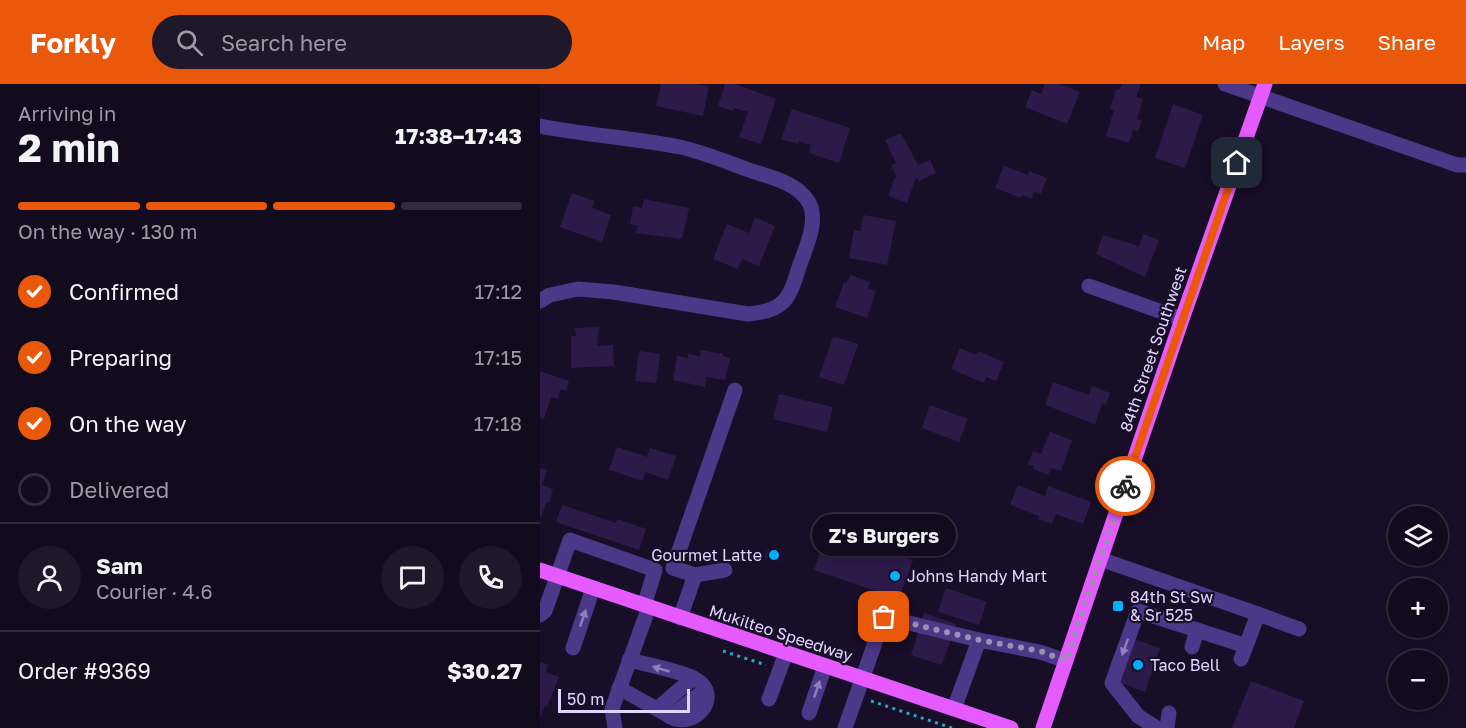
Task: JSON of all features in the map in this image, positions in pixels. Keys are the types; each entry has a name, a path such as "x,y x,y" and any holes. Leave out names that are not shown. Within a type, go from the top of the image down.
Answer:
{"main road":[{"name":"84th Street Southwest","path":"1042,728 1263,90"},
{"name":"Mukilteo Speedway","path":"540,570 1011,728"}],"street":[{"path":"1225,84 1263,90 1458,165 1466,165"},
{"path":"540,126 681,147 780,180 799,190 809,202 812,215 795,282 785,302 767,312 748,314 614,292 578,289 540,301"},
{"path":"1089,286 1182,319"},
{"path":"673,568 735,390"},
{"path":"540,615 545,611 570,540 652,565 673,568 695,575 725,570"},
{"path":"1100,559 1299,629"},
{"path":"615,728 612,710 647,607 652,565"},
{"path":"680,618 695,575"},
{"path":"573,648 593,588"},
{"path":"1157,728 1138,716 1112,683 1138,611 1197,630 1244,653 1258,614"},
{"path":"845,728 884,617 979,640 1040,651 1066,661"},
{"path":"1191,647 1197,630"},
{"path":"954,709 979,640"},
{"path":"769,699 786,653"},
{"path":"629,660 693,678 705,690 664,713"},
{"path":"809,713 825,666"},
{"path":"664,713 693,678"},
{"path":"619,688 664,713"}],"path":[{"path":"717,648 780,670"},
{"path":"856,696 952,728"}],"building":[{"path":"661,84 709,86 703,116 656,106"},
{"path":"725,84 735,84 776,99 761,144 739,137 748,112 734,108 733,111 718,106"},
{"path":"1045,84 1060,84 1080,92 1067,124 1025,107 1032,90 1041,94"},
{"path":"1122,84 1141,84 1136,97 1143,99 1137,119 1142,120 1138,132 1133,130 1129,143 1106,136 1114,110 1110,109 1116,89 1119,90"},
{"path":"1173,104 1203,115 1185,168 1155,158"},
{"path":"792,109 850,128 839,163 809,153 811,145 781,139"},
{"path":"901,133 918,165 930,160 936,173 919,181 916,177 907,203 888,196 895,177 897,178 891,165 896,163 885,140"},
{"path":"1004,166 1028,175 1029,171 1047,178 1041,194 1034,191 1032,199 1022,195 1021,198 995,188"},
{"path":"572,193 595,201 592,208 611,215 602,242 560,227"},
{"path":"644,199 689,208 682,239 636,233 638,226 630,224 633,206 642,208"},
{"path":"863,215 896,221 887,265 849,258 854,230 861,231"},
{"path":"755,217 775,226 759,266 742,259 738,269 713,259 727,224 749,233"},
{"path":"1143,234 1159,240 1145,277 1096,254 1103,235 1139,246"},
{"path":"851,275 870,282 868,288 876,291 867,318 835,307 844,282 846,283"},
{"path":"599,327 597,346 613,345 614,366 571,368 571,336 576,336 575,328"},
{"path":"833,337 858,344 844,385 819,377"},
{"path":"960,348 976,355 978,351 1004,362 996,381 986,377 984,383 951,369"},
{"path":"701,350 723,354 730,358 725,380 706,377 705,387 673,380 677,356 688,358 688,354 700,356"},
{"path":"639,351 660,354 656,383 635,381"},
{"path":"540,371 569,381 566,391 560,389 558,399 551,397 544,419 540,417"},
{"path":"1053,382 1089,395 1092,386 1110,393 1106,405 1102,403 1095,424 1045,405"},
{"path":"779,394 833,407 827,432 773,419"},
{"path":"930,405 968,419 959,442 922,428"},
{"path":"1050,432 1072,440 1061,471 1051,468 1048,475 1033,469 1034,466 1028,464 1033,451 1041,454"},
{"path":"617,447 647,457 650,448 676,456 668,480 645,472 643,481 609,470"},
{"path":"540,468 547,470 542,485 553,489 540,520"},
{"path":"1018,485 1045,496 1048,486 1091,502 1083,524 1056,514 1052,524 1038,519 1039,516 1010,505"},
{"path":"562,505 616,523 617,519 646,529 639,550 556,522"},
{"path":"827,531 913,560 899,599 814,570"},
{"name":"Gourmet Latte","path":"768,549 782,553 779,562 765,557"},
{"path":"946,588 987,602 979,625 938,612"},
{"path":"924,613 956,624 942,665 911,655"},
{"name":"Taco Bell","path":"1131,638 1160,648 1145,692 1116,681"},
{"path":"540,662 548,665 546,672 559,677 547,707 545,706 540,717"},
{"path":"1251,681 1304,701 1294,728 1232,728"}],"way so far":[{"path":"884,617 979,640 1040,651 1066,661 1125,486"}],"place":[{"name":"Gourmet Latte","path":"774,555"},
{"name":"Johns Handy Mart","path":"895,576"},
{"name":"84th St Sw & Sr 525","path":"1118,606"},
{"name":"Z's Burgers","path":"884,617"},
{"name":"Taco Bell","path":"1138,665"}],"route":[{"path":"1125,486 1237,163"}]}
